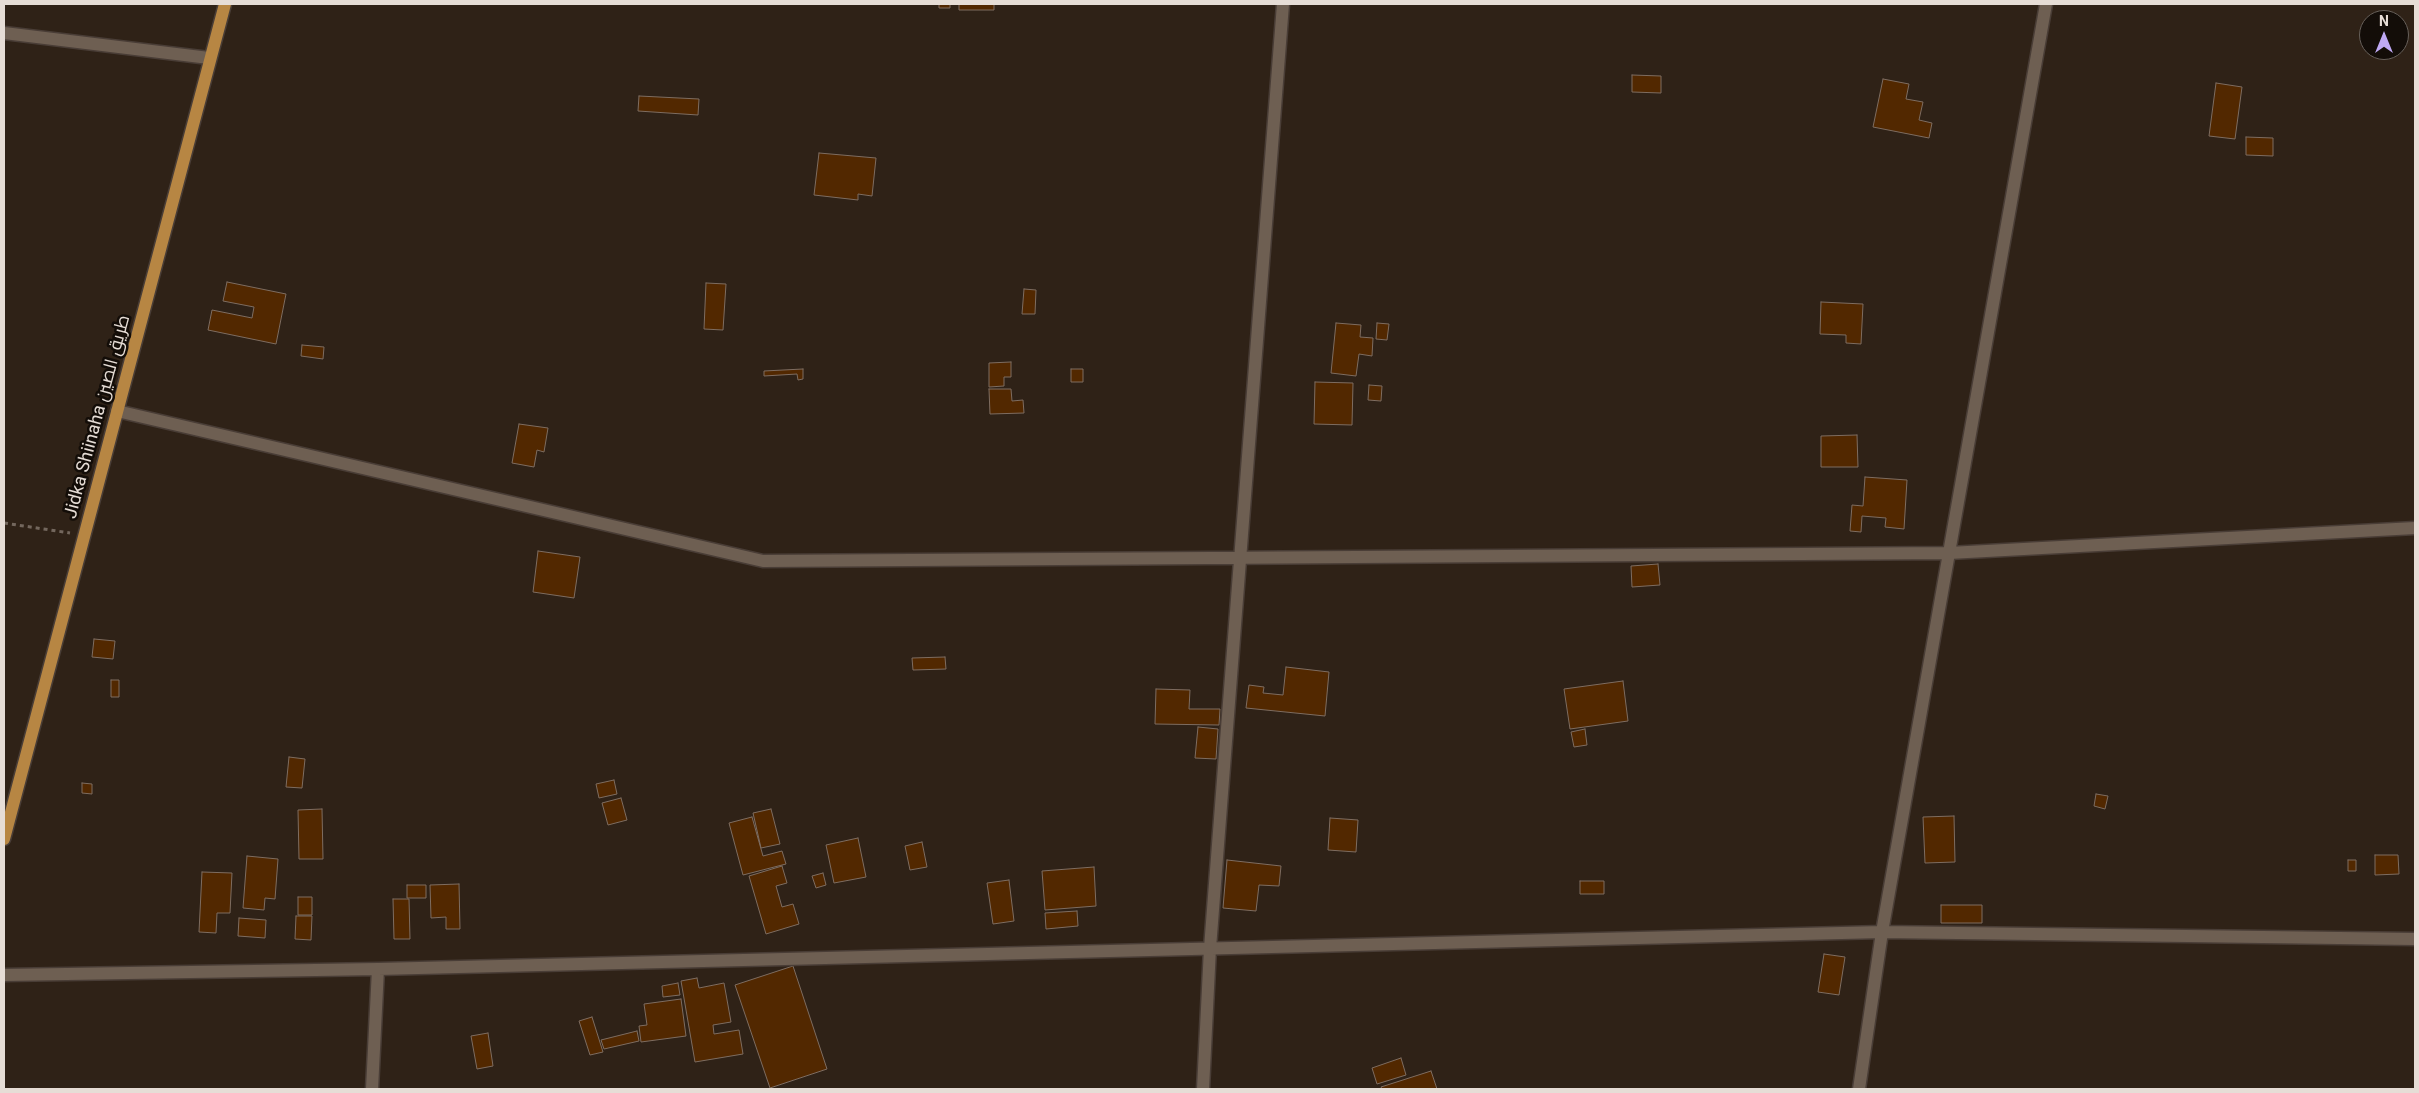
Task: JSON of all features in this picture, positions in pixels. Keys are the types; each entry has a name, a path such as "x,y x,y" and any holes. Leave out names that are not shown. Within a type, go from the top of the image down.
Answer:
{"main road":[{"name":"Jidka Shiinaha طريق الصين","path":"4,839 225,4"}],"street":[{"path":"1203,1089 1210,948 1283,4"},
{"path":"1859,1089 1882,932 2046,4"},
{"path":"4,33 210,58"},
{"path":"117,411 763,561 1949,553 2415,528"},
{"path":"4,975 378,969 1882,932 2415,939"},
{"path":"372,1089 378,969"}],"path":[{"path":"4,524 85,535"}],"building":[{"path":"939,4 950,4 950,8 939,8"},
{"path":"959,4 994,4 994,10 959,10"},
{"path":"1632,75 1661,76 1661,93 1632,92"},
{"path":"1883,79 1909,84 1906,99 1923,102 1919,120 1932,123 1929,138 1873,127"},
{"path":"2216,83 2242,87 2235,139 2209,136"},
{"path":"639,96 699,99 698,115 638,111"},
{"path":"2246,137 2273,138 2273,156 2246,155"},
{"path":"819,153 876,158 872,196 858,194 858,200 814,195"},
{"path":"227,282 286,294 276,344 208,330 212,310 252,318 254,307 223,301"},
{"path":"706,283 726,284 723,330 704,329"},
{"path":"1024,289 1036,290 1035,314 1022,314"},
{"path":"1821,302 1863,304 1861,344 1846,343 1846,335 1820,334"},
{"path":"1336,323 1361,325 1360,337 1373,338 1372,356 1359,354 1356,376 1331,373"},
{"path":"1377,323 1389,324 1387,340 1376,339"},
{"path":"302,345 324,347 323,359 301,356"},
{"path":"1011,362 1011,377 1004,377 1004,386 989,387 989,363"},
{"path":"803,369 803,379 798,380 797,374 764,376 764,371"},
{"path":"1071,369 1083,369 1083,382 1071,382"},
{"path":"1315,382 1353,383 1352,425 1314,424"},
{"path":"1369,385 1382,386 1381,401 1368,400"},
{"path":"989,389 1011,389 1012,401 1023,400 1024,413 990,414"},
{"path":"519,424 548,428 544,452 537,450 534,467 512,463"},
{"path":"1857,435 1858,467 1821,467 1821,436"},
{"path":"1865,477 1907,480 1904,529 1885,527 1886,518 1862,516 1861,532 1850,531 1852,505 1863,506"},
{"path":"538,551 580,557 574,598 533,592"},
{"path":"1658,564 1660,585 1632,587 1631,566"},
{"path":"94,639 115,641 113,659 92,657"},
{"path":"945,657 946,669 913,670 912,658"},
{"path":"1286,667 1329,672 1325,716 1246,708 1249,685 1264,687 1263,693 1283,695"},
{"path":"111,680 119,680 119,697 111,697"},
{"path":"1623,681 1628,721 1570,729 1564,689"},
{"path":"1156,689 1190,690 1189,709 1220,709 1219,725 1155,724"},
{"path":"1198,727 1218,729 1216,759 1195,758"},
{"path":"1585,729 1587,745 1574,747 1571,732"},
{"path":"289,757 305,759 302,788 286,787"},
{"path":"614,780 617,794 599,798 596,784"},
{"path":"82,783 92,784 92,794 82,793"},
{"path":"2096,794 2108,796 2105,809 2094,806"},
{"path":"621,798 627,820 608,825 602,803"},
{"path":"322,809 323,859 299,859 298,810"},
{"path":"771,809 780,844 761,848 753,813"},
{"path":"1954,816 1955,862 1925,863 1923,817"},
{"path":"752,817 763,856 782,851 786,864 743,875 729,823"},
{"path":"1330,818 1358,820 1356,852 1328,850"},
{"path":"858,838 866,877 834,883 826,845"},
{"path":"922,842 927,867 910,870 905,846"},
{"path":"2375,855 2398,855 2399,874 2375,875"},
{"path":"247,856 278,859 275,899 265,898 264,910 243,908"},
{"path":"1227,860 1281,866 1279,886 1259,885 1256,911 1223,908"},
{"path":"2348,860 2356,860 2356,871 2348,871"},
{"path":"782,866 787,883 776,886 782,907 793,904 799,924 766,934 749,876"},
{"path":"1094,867 1096,906 1045,910 1042,871"},
{"path":"202,872 232,873 230,913 217,913 216,933 199,932"},
{"path":"823,873 826,885 816,888 812,876"},
{"path":"1009,880 1014,921 993,924 987,883"},
{"path":"1580,881 1604,881 1604,894 1580,894"},
{"path":"459,884 460,929 446,929 446,917 431,918 430,885"},
{"path":"407,885 426,885 426,898 407,898"},
{"path":"298,897 312,897 312,915 298,915"},
{"path":"393,899 409,899 410,939 394,939"},
{"path":"1941,905 1982,905 1982,923 1941,923"},
{"path":"1077,911 1078,926 1046,929 1045,913"},
{"path":"296,916 312,916 311,940 295,939"},
{"path":"239,918 266,920 265,938 238,936"},
{"path":"1824,954 1845,957 1839,995 1818,992"},
{"path":"793,966 827,1069 770,1088 735,985"},
{"path":"697,978 699,988 724,983 731,1022 713,1025 714,1034 739,1030 743,1054 695,1062 681,981"},
{"path":"678,983 680,995 663,997 662,986"},
{"path":"681,999 686,1036 641,1042 639,1026 647,1025 644,1004"},
{"path":"592,1017 603,1052 590,1055 579,1021"},
{"path":"637,1031 639,1041 604,1049 601,1040"},
{"path":"488,1033 493,1066 477,1069 471,1036"},
{"path":"1401,1058 1406,1075 1377,1084 1372,1068"},
{"path":"1431,1071 1437,1089 1382,1089 1381,1087"}]}
